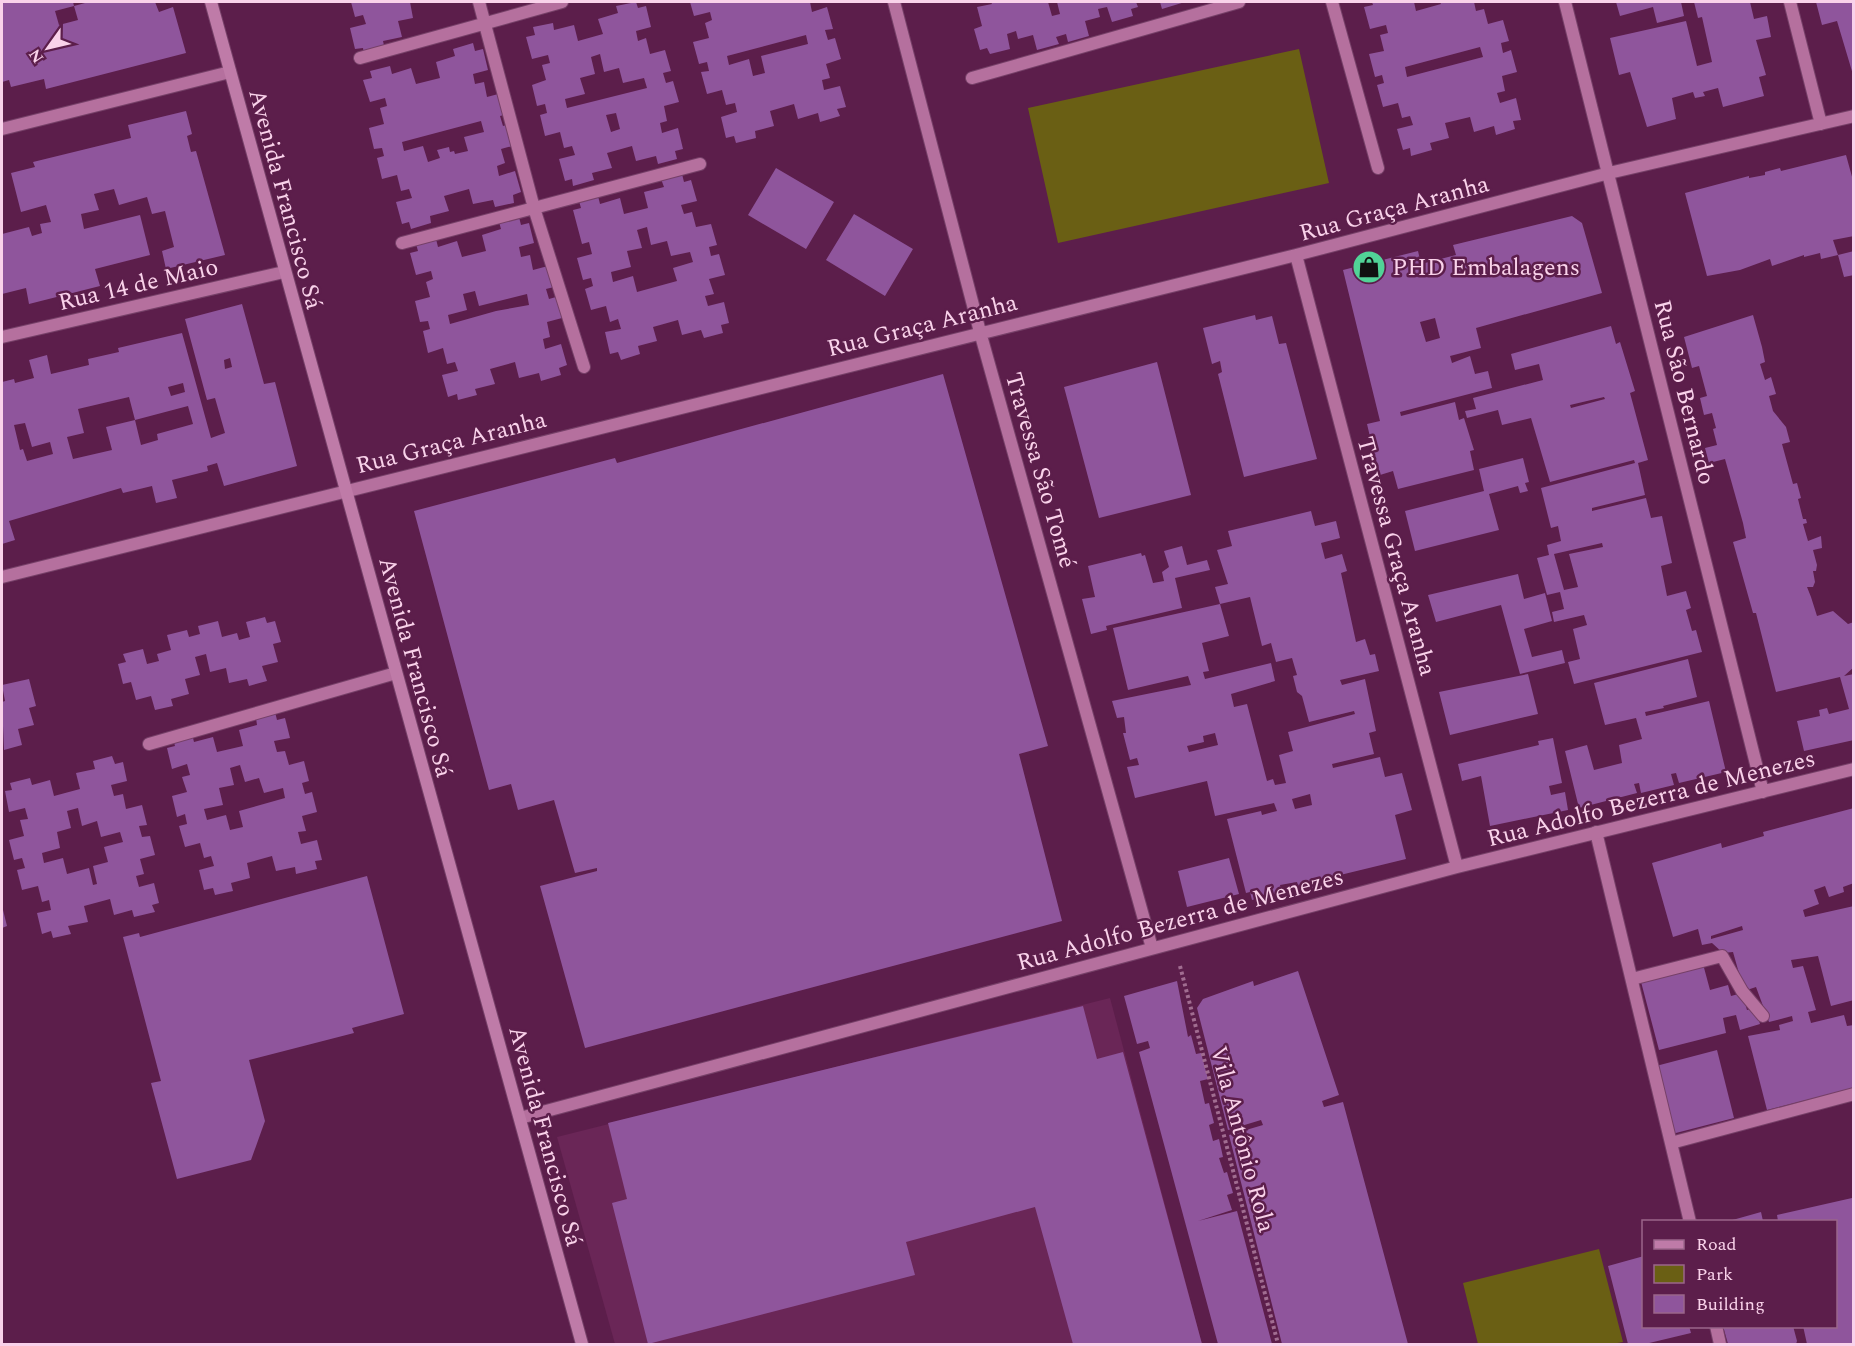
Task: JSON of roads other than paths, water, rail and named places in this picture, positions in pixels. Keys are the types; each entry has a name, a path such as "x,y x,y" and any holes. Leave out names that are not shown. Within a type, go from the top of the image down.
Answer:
{"main road":[{"name":"Avenida Francisco Sá","path":"211,2 582,1344"}],"street":[{"path":"479,2 534,208 584,367"},
{"path":"360,58 562,2"},
{"name":"Travessa São Tomé","path":"894,2 980,332 1152,948"},
{"path":"972,78 1239,2"},
{"path":"1332,2 1378,168"},
{"name":"Rua São Bernardo","path":"1565,2 1763,792"},
{"path":"1790,2 1821,124"},
{"path":"2,129 230,72"},
{"name":"Rua Graça Aranha","path":"2,577 1296,255 1609,173 1854,116"},
{"path":"402,243 700,164"},
{"name":"Travessa Graça Aranha","path":"1296,255 1456,867"},
{"name":"Rua 14 de Maio","path":"2,337 284,272"},
{"path":"149,744 396,673"},
{"name":"Rua Adolfo Bezerra de Menezes","path":"520,1118 1456,867 1854,770"},
{"path":"1596,832 1690,1220"},
{"path":"1632,980 1722,956 1742,991 1763,1016"},
{"path":"1671,1143 1854,1094"},
{"path":"1716,1328 1720,1344"}],"place":[{"name":"PHD Embalagens","path":"1369,267"}]}
